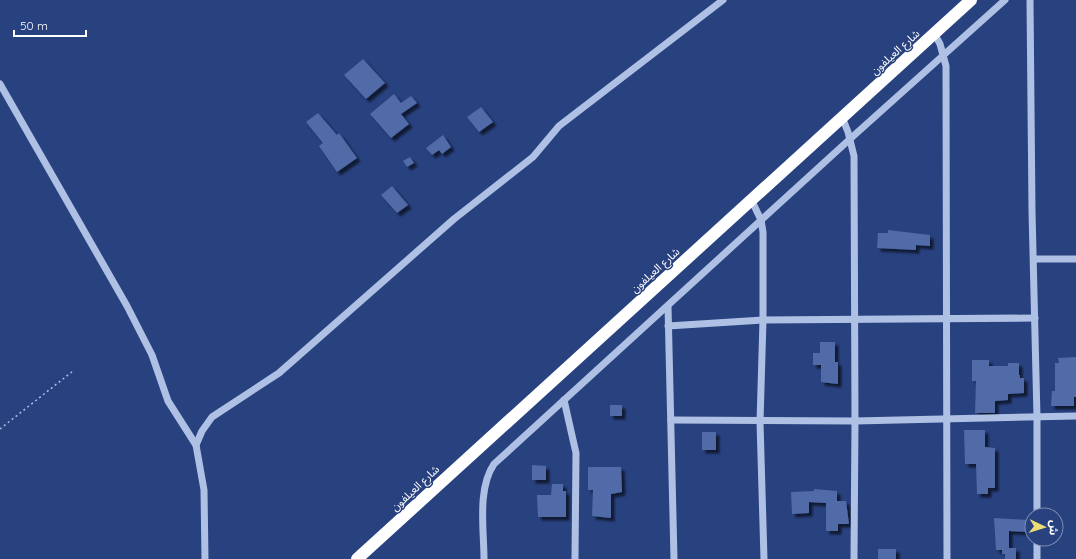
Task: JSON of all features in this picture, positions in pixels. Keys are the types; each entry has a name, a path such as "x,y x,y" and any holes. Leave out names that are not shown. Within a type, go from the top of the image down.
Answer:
{"highway":[{"name":"شارع العيلفون","path":"357,559 970,0"}],"street":[{"path":"196,445 202,431 212,417 284,369 454,219 533,157 559,126 723,0"},
{"path":"484,559 484,489 489,470 499,458 850,139 1006,0"},
{"path":"1030,0 1037,416 1037,507"},
{"path":"934,33 944,55 946,66 946,419 948,559"},
{"path":"0,84 128,306 152,355 168,401 196,445 204,490 205,559"},
{"path":"842,117 854,156 854,559"},
{"path":"751,199 761,220 763,232 763,320 760,422 764,559"},
{"path":"1034,259 1076,259"},
{"path":"668,306 674,559"},
{"path":"668,326 763,320 854,318 1035,318"},
{"path":"564,400 576,453 575,559"},
{"path":"671,420 760,422 1076,416"},
{"path":"1037,547 1037,559"}],"path":[{"path":"0,429 73,371"}],"building":[{"path":"363,59 385,83 366,99 344,75"},
{"path":"394,94 401,103 411,96 417,103 401,114 409,124 391,138 370,114"},
{"path":"481,107 493,122 479,132 467,117"},
{"path":"318,113 337,135 339,133 357,158 337,172 319,146 323,143 306,122"},
{"path":"443,135 451,147 442,154 439,150 432,155 426,148"},
{"path":"410,157 414,163 407,167 403,161"},
{"path":"392,186 408,205 397,213 381,195"},
{"path":"888,230 930,235 930,246 916,245 916,250 877,248 878,233 888,233"},
{"path":"820,342 835,342 835,362 838,362 838,384 821,382 821,365 813,365 813,353 820,353"},
{"path":"1076,357 1076,397 1074,397 1074,406 1051,406 1052,391 1055,391 1055,363 1059,363 1058,358"},
{"path":"972,360 989,360 989,366 1008,366 1008,363 1019,363 1020,378 1024,378 1024,393 1008,394 1008,400 995,401 995,413 975,413 976,381 972,381"},
{"path":"610,405 622,405 622,416 610,416"},
{"path":"964,430 985,430 985,447 995,448 995,488 988,488 988,494 977,494 976,464 965,464"},
{"path":"702,432 716,432 716,450 702,450"},
{"path":"532,465 546,466 546,480 532,480"},
{"path":"588,467 621,467 622,492 611,494 611,518 592,516 593,490 588,490"},
{"path":"552,484 563,484 563,491 566,491 566,517 538,517 537,495 551,495"},
{"path":"814,489 837,491 837,501 846,501 849,524 838,524 838,531 826,531 826,503 809,502 809,513 792,514 791,492 814,491"},
{"path":"994,518 1024,520 1024,532 1009,531 1009,548 1016,548 1016,559 1005,559 1005,554 1002,554 1002,550 996,550"},
{"path":"878,549 896,549 896,559 878,559"}]}
